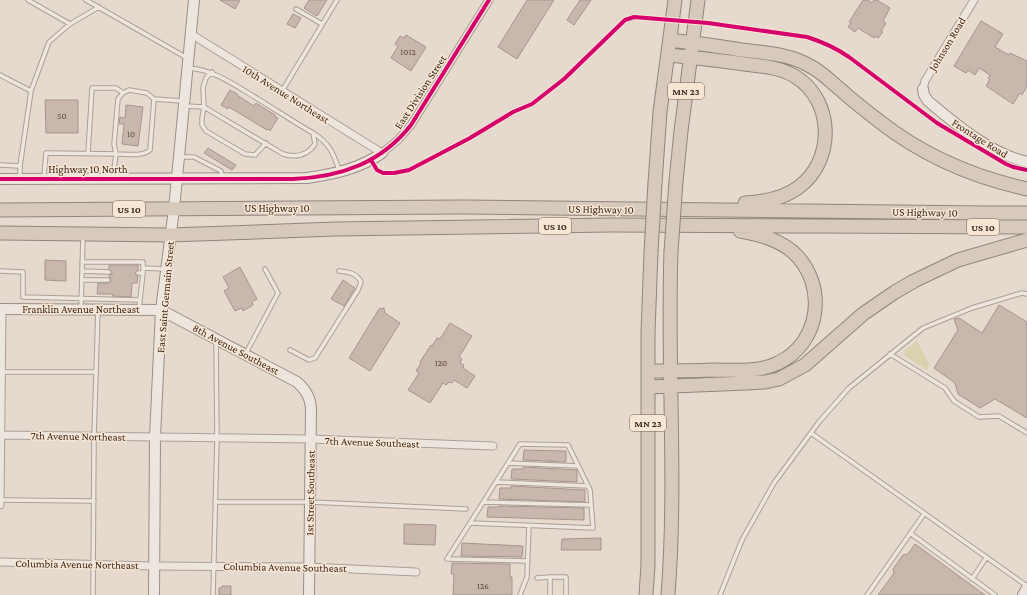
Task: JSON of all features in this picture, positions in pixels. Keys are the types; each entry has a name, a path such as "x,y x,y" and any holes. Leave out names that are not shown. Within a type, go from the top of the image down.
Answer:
{"highway":[{"name":"MN 23","path":"646,595 649,542 648,371 651,252 660,112 675,0"},
{"name":"MN 23","path":"668,595 672,505 670,371 671,252 676,182 698,0"},
{"path":"670,40 692,42 796,59 810,66 824,76 894,132 928,153 975,174 1027,189"},
{"path":"667,209 758,202 781,197 807,180 818,164 824,146 826,129 822,112 814,95 807,86 789,73 773,68 668,55"},
{"name":"US Highway 10","path":"174,209 469,207 984,214 1027,213"},
{"name":"US 10","path":"0,210 174,209"},
{"path":"648,371 737,370 764,368 776,364 794,354 800,347 811,329 816,311 815,293 810,274 792,251 773,240 751,233 686,225"},
{"name":"US Highway 10","path":"170,235 336,229 686,225 1027,227"},
{"name":"US 10","path":"0,233 170,235"},
{"path":"648,387 765,382 779,379 805,365 863,314 894,292 964,258 1027,240"}],"street":[{"name":"East Saint Germain Street","path":"154,595 155,437 161,310 174,209 194,0"},
{"name":"East Division Street","path":"177,178 307,178 340,172 365,163 382,153 398,140 411,125 489,0"},
{"name":"Johnson Road","path":"922,89 925,80 974,0"},
{"name":"10th Avenue Northeast","path":"191,34 382,153"},
{"name":"Frontage Road","path":"922,89 924,96 928,100 968,132 1008,156 1027,162"},
{"name":"Highway 10 North","path":"0,178 177,178"},
{"name":"Franklin Avenue Northeast","path":"1,309 98,309 140,305 161,310"},
{"path":"0,506 1,309"},
{"name":"8th Avenue Southeast","path":"161,310 297,382 307,393"},
{"name":"1st Street Southeast","path":"307,393 311,401 312,408 309,595"},
{"name":"7th Avenue Northeast","path":"1,435 155,437"},
{"name":"7th Avenue Southeast","path":"155,437 311,439 492,446"},
{"name":"Columbia Avenue Northeast","path":"0,562 154,566"},
{"name":"Columbia Avenue Southeast","path":"154,566 309,567 416,572"},
{"path":"1023,595 1027,588"}],"lane":[{"path":"28,0 36,1 70,24"},
{"path":"86,0 188,63 212,72 237,86 312,133 327,144 331,149 340,172"},
{"path":"282,91 337,0"},
{"path":"20,178 20,166 31,91 49,42 70,24 99,8"},
{"path":"296,9 322,24"},
{"path":"212,72 206,78 203,88 204,107 202,125 206,131 245,154 255,155 266,143"},
{"path":"0,75 31,91"},
{"path":"88,154 92,88 116,88 123,93"},
{"path":"113,178 116,154 114,144 118,99 123,93 129,90 147,93 154,99 204,107 283,154 290,156 302,156 310,151 315,144 312,133"},
{"path":"44,178 46,153 147,153 150,150 154,99"},
{"path":"179,156 194,157 221,171 222,178"},
{"path":"0,165 20,166"},
{"path":"81,309 83,233"},
{"path":"0,271 23,272 23,297 81,298 140,305 143,262 82,262"},
{"path":"143,268 166,269"},
{"path":"246,354 278,293 265,269"},
{"path":"290,350 309,360 314,358 358,290 361,282 358,277 350,272 339,271"},
{"path":"82,272 109,272"},
{"path":"138,273 143,273"},
{"path":"82,280 108,280"},
{"path":"137,281 142,281"},
{"path":"720,595 742,540 774,483 811,433 849,388 917,331 972,308 1022,294 1027,294"},
{"path":"50,297 50,309"},
{"path":"93,595 94,436 98,309"},
{"path":"213,595 216,338"},
{"path":"890,354 945,388 954,401 979,417 999,416 1027,433"},
{"path":"1,372 96,372"},
{"path":"811,433 1027,588"},
{"path":"470,523 593,528 590,490 568,445 520,444 447,559 528,561"},
{"path":"508,463 578,466"},
{"path":"496,482 588,486"},
{"path":"0,500 94,502"},
{"path":"215,502 310,502 466,509"},
{"path":"484,502 591,505"},
{"path":"867,595 924,514"},
{"path":"520,595 527,577 529,526"},
{"path":"910,534 995,595"},
{"path":"972,579 986,558"},
{"path":"550,577 550,595"},
{"path":"537,578 566,577 566,595"}],"shaded area":[{"path":"917,341 930,365 927,370 904,355 905,350"}],"building":[{"path":"220,0 240,0 235,9"},
{"path":"309,0 327,0 317,16 304,8"},
{"path":"527,0 554,0 517,59 498,47"},
{"path":"580,0 591,0 574,25 567,20"},
{"path":"863,0 868,0 872,3 874,0 877,0 890,8 883,21 886,23 881,31 883,32 878,38 875,36 874,38 858,28 855,32 848,27 851,23 849,22"},
{"path":"293,14 301,18 295,28 287,24"},
{"path":"981,21 1003,34 995,47 1009,55 1010,53 1027,61 1027,86 1022,95 1020,93 1013,104 986,86 990,79 988,78 990,75 979,68 975,75 968,70 966,73 954,66"},
{"path":"406,35 426,47 411,71 391,58 398,46 395,44 400,36 404,38"},
{"path":"230,90 254,106 256,103 278,118 270,131 229,107 228,109 221,105"},
{"path":"45,100 78,100 78,133 46,133"},
{"path":"126,105 143,107 138,146 122,144 124,124 119,124 120,117 125,118"},
{"path":"208,148 236,165 232,170 204,153"},
{"path":"45,260 66,261 66,281 45,280"},
{"path":"109,265 138,265 138,270 135,273 138,276 137,283 132,283 131,297 112,296 113,294 97,294 98,283 108,283 111,281 109,275 112,274 112,272 109,269"},
{"path":"240,267 257,299 252,302 253,305 243,311 242,308 235,311 224,291 229,288 223,277"},
{"path":"343,280 355,288 344,306 331,299"},
{"path":"999,305 1027,322 1027,418 995,399 980,408 958,394 955,383 934,368 958,330 954,319 959,318 982,333"},
{"path":"384,308 385,313 400,323 370,371 349,358 379,309"},
{"path":"450,323 472,336 459,357 462,359 460,363 464,365 463,368 475,376 467,388 454,380 452,383 449,382 446,385 443,383 430,403 408,390 419,373 416,371 421,363 420,362 437,338 440,339"},
{"path":"524,450 566,451 566,462 523,460"},
{"path":"523,467 577,470 577,482 511,479 512,469 523,469"},
{"path":"511,486 585,490 585,502 499,499 500,488 511,488"},
{"path":"488,507 584,508 584,520 487,517"},
{"path":"404,524 436,525 435,545 404,544"},
{"path":"601,538 601,550 561,550 562,539"},
{"path":"462,543 523,546 522,557 461,556"},
{"path":"915,544 985,595 878,595 894,573 893,569 903,555 908,554"},
{"path":"452,563 510,564 512,595 453,595 454,574 451,574"},
{"path":"222,586 231,586 231,595 219,595 219,588 222,588"}],"cycle path":[{"path":"0,179 293,179 327,175 359,166 387,149 411,125 489,0"},
{"path":"371,160 377,170 383,173 394,173 409,170 470,138 513,112 532,104 564,79 625,20 634,17 708,23 807,37 818,41 849,57 937,123 1006,164 1027,170"}]}
